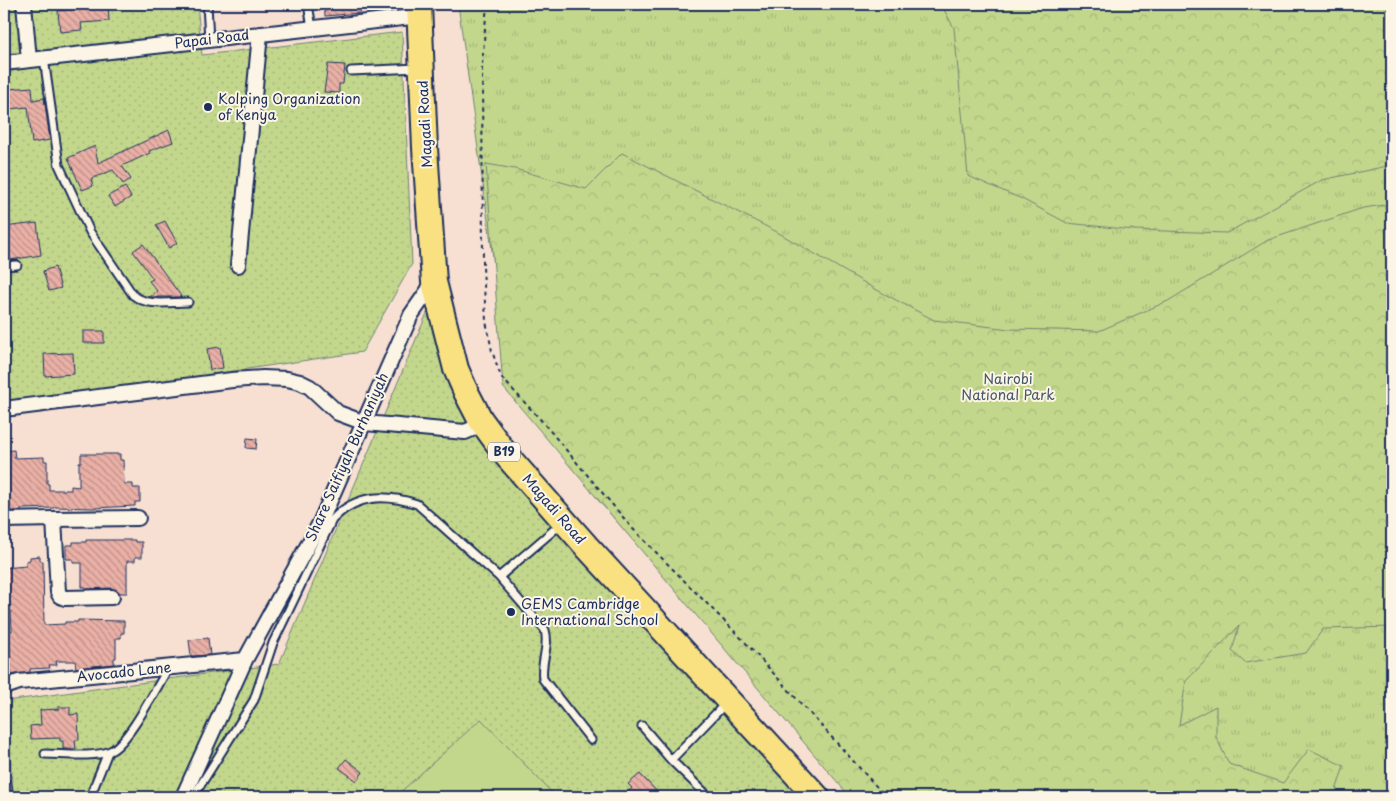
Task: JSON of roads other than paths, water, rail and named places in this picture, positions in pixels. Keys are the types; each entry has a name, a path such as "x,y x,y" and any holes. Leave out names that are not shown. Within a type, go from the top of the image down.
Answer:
{"highway":[{"name":"Magadi Road","path":"419,10 434,282 456,369 466,392 480,419 507,456 564,522 816,797"}],"street":[{"path":"24,4 36,59"},
{"name":"Papai Road","path":"4,63 312,28 419,10"},
{"path":"238,265 260,34"},
{"name":"Share Saifiyah Burhaniyah","path":"182,797 245,660 320,523 411,315 434,282"},
{"path":"4,409 232,380 263,378 287,379 300,382 310,387 338,414 364,423 465,432 472,429 480,419"},
{"path":"4,520 138,518"},
{"path":"54,519 58,592 60,596 65,598 112,597"},
{"name":"Avocado Lane","path":"4,687 19,682 245,660"},
{"path":"4,787 5,797"}],"lane":[{"path":"207,4 209,40"},
{"path":"308,4 312,28"},
{"path":"36,59 59,165 90,232 133,295 140,301 152,303 188,302"},
{"path":"351,71 422,68"},
{"path":"4,266 17,265"},
{"path":"198,790 254,700 274,643 332,520 342,509 357,501 368,498 388,497 403,499 417,504 499,577 544,630 547,637 547,648 541,669 543,679 591,740"},
{"path":"499,577 564,522"},
{"path":"45,754 100,754 108,752 117,746 130,733 169,667"},
{"path":"672,760 728,701"},
{"path":"642,726 672,760 709,797"},
{"path":"90,797 108,752"}],"place":[{"name":"Kolping Organization of Kenya","path":"208,107"},
{"name":"GEMS Cambridge International School","path":"511,612"}],"park label":[{"name":"Nairobi National Park","path":"1008,388"}]}
